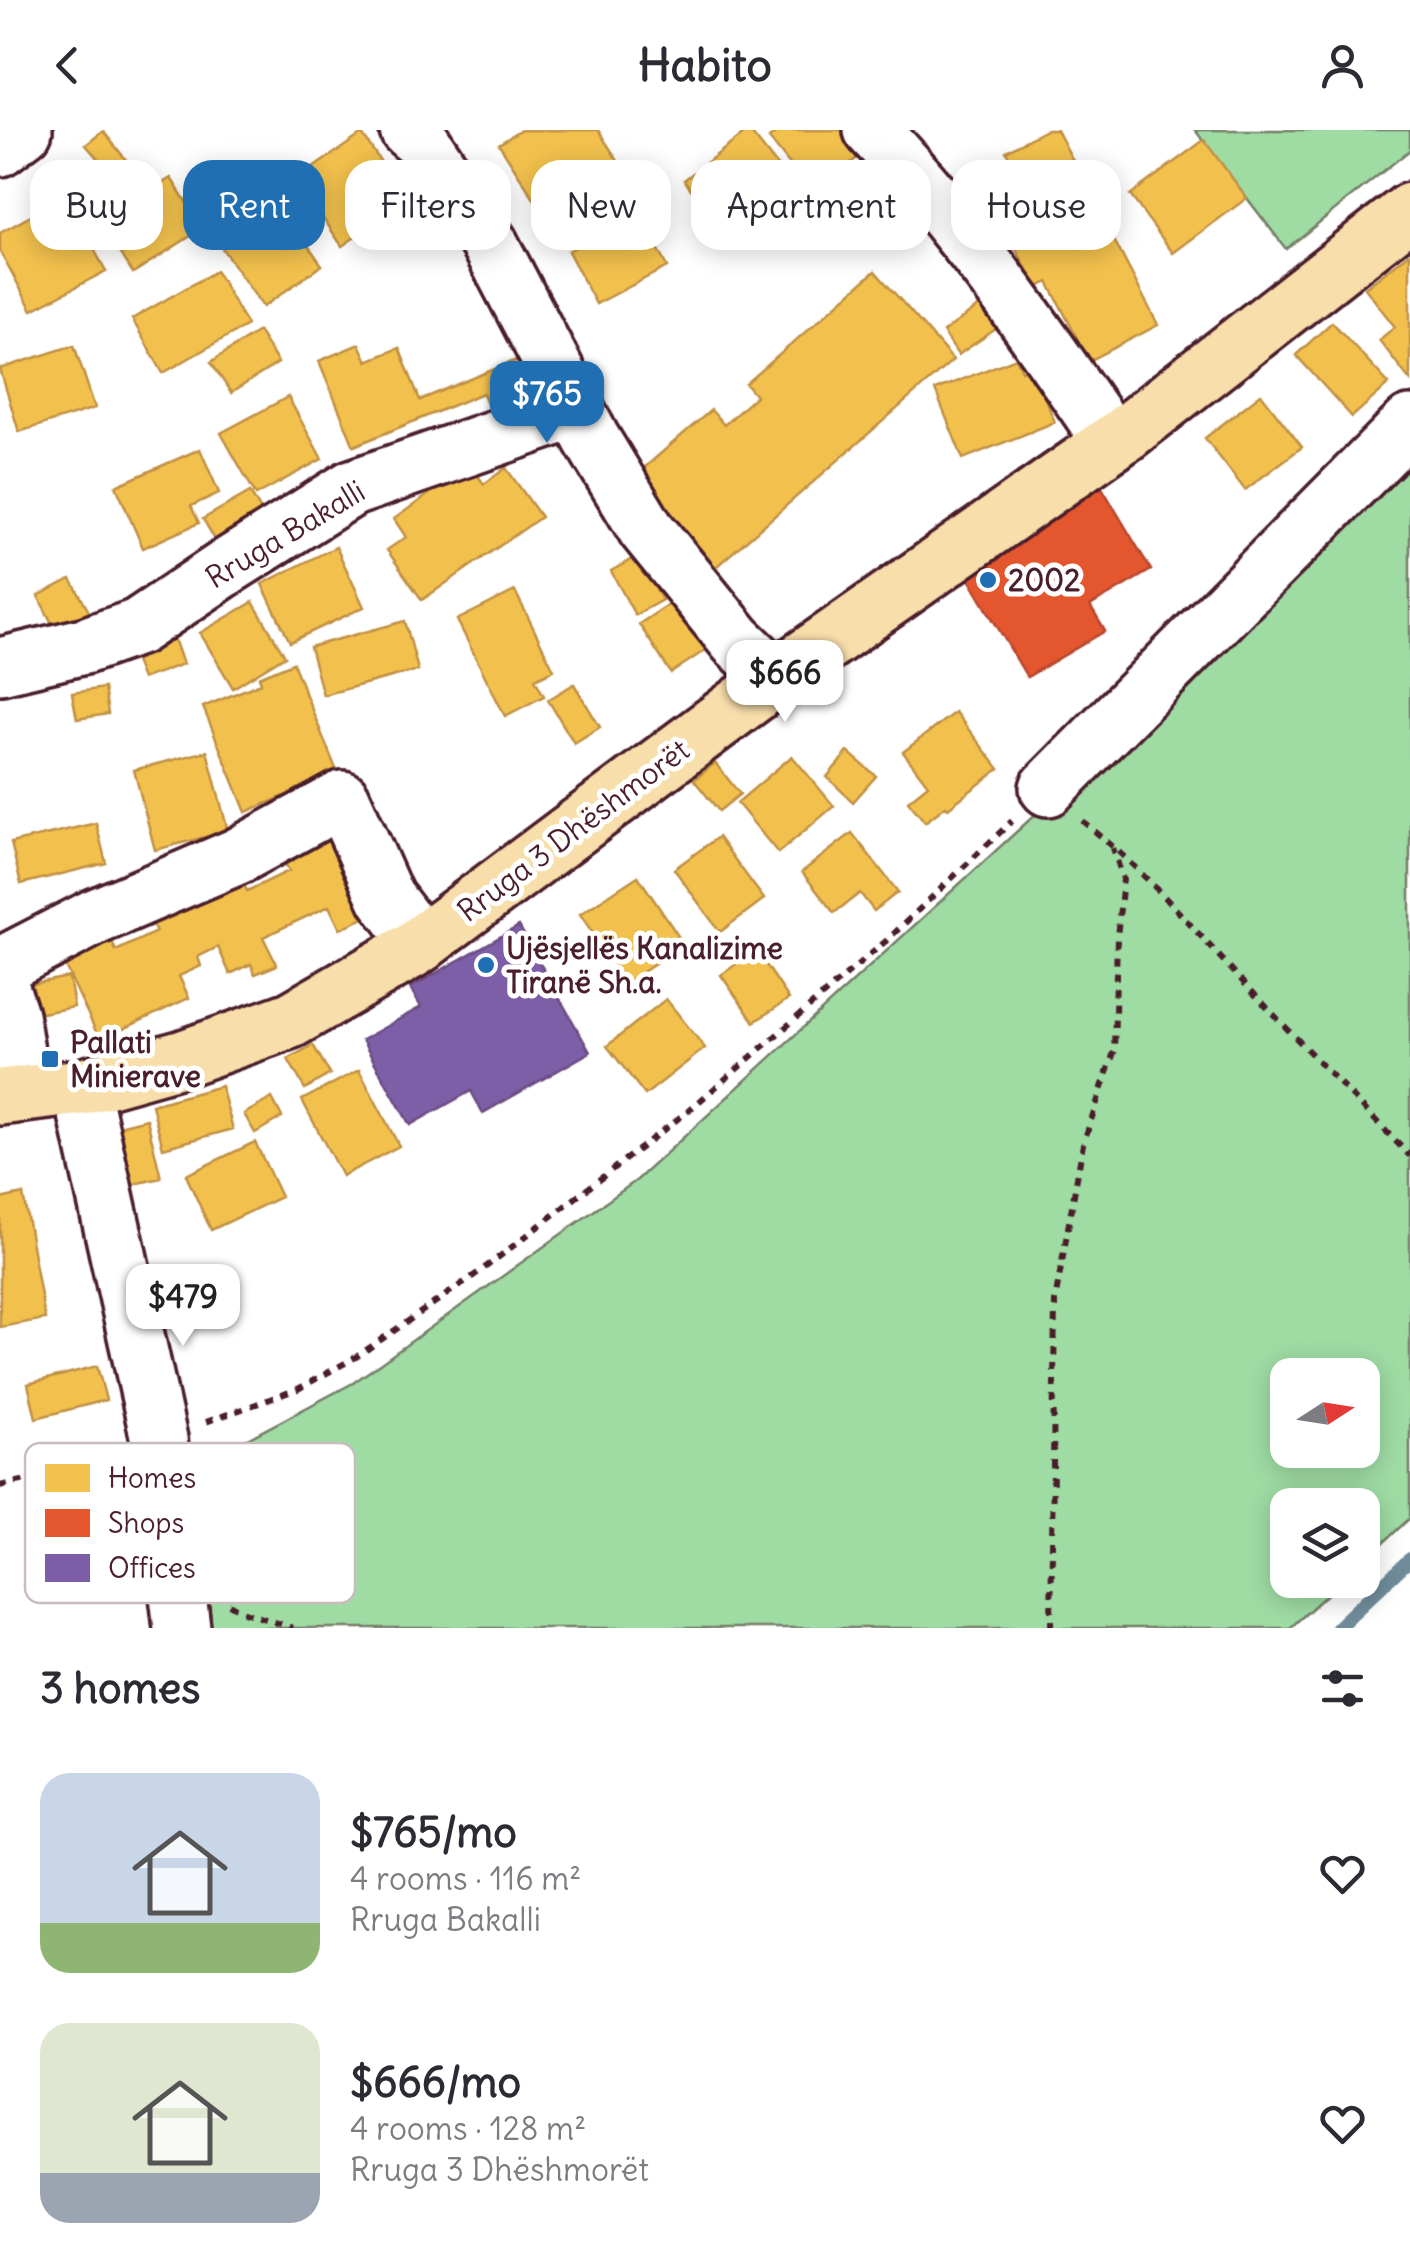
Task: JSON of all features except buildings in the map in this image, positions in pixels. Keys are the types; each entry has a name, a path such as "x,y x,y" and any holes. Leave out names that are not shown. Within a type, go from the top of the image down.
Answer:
{"main road":[{"name":"Rruga 3 Dhëshmorët","path":"12,1096 81,1087 184,1058 291,1020 422,944 776,678 1112,443 1410,211"}],"street":[{"path":"0,148 24,130"},
{"path":"408,130 422,142 490,244 591,438 646,530 736,640 776,678"},
{"path":"872,130 962,234 1031,324 1112,443"},
{"name":"Rruga Bakalli","path":"0,666 84,646 138,627 352,488 576,410"},
{"path":"1048,788 1410,424"},
{"path":"0,966 95,917 238,856 342,799 386,898 422,944"},
{"path":"0,985 10,1015 12,1096"},
{"path":"81,1087 159,1443"},
{"path":"179,1603 182,1628"}],"path":[{"path":"159,1439 298,1388 356,1358 482,1270 702,1099 886,942 1048,788 1064,808 1112,845 1168,898 1410,1156"},
{"path":"1050,1628 1055,1301 1083,1144 1114,1052 1122,879 1112,845"},
{"path":"0,1486 25,1479"}],"green space":[{"path":"1195,130 1410,130 1410,150 1286,249"},
{"path":"1410,445 1410,1518 1380,1546 1380,1488 1270,1488 1270,1598 1323,1598 1290,1628 211,1628 210,1603 355,1603 355,1443 240,1443 353,1383 637,1180 1038,812"}],"waterway":[{"path":"1337,1628 1410,1559"}],"place":[{"name":"2002","path":"988,580"},
{"name":"Ujësjellës Kanalizime Tiranë Sh.a.","path":"486,965"},
{"name":"Pallati Minierave","path":"50,1059"}]}
